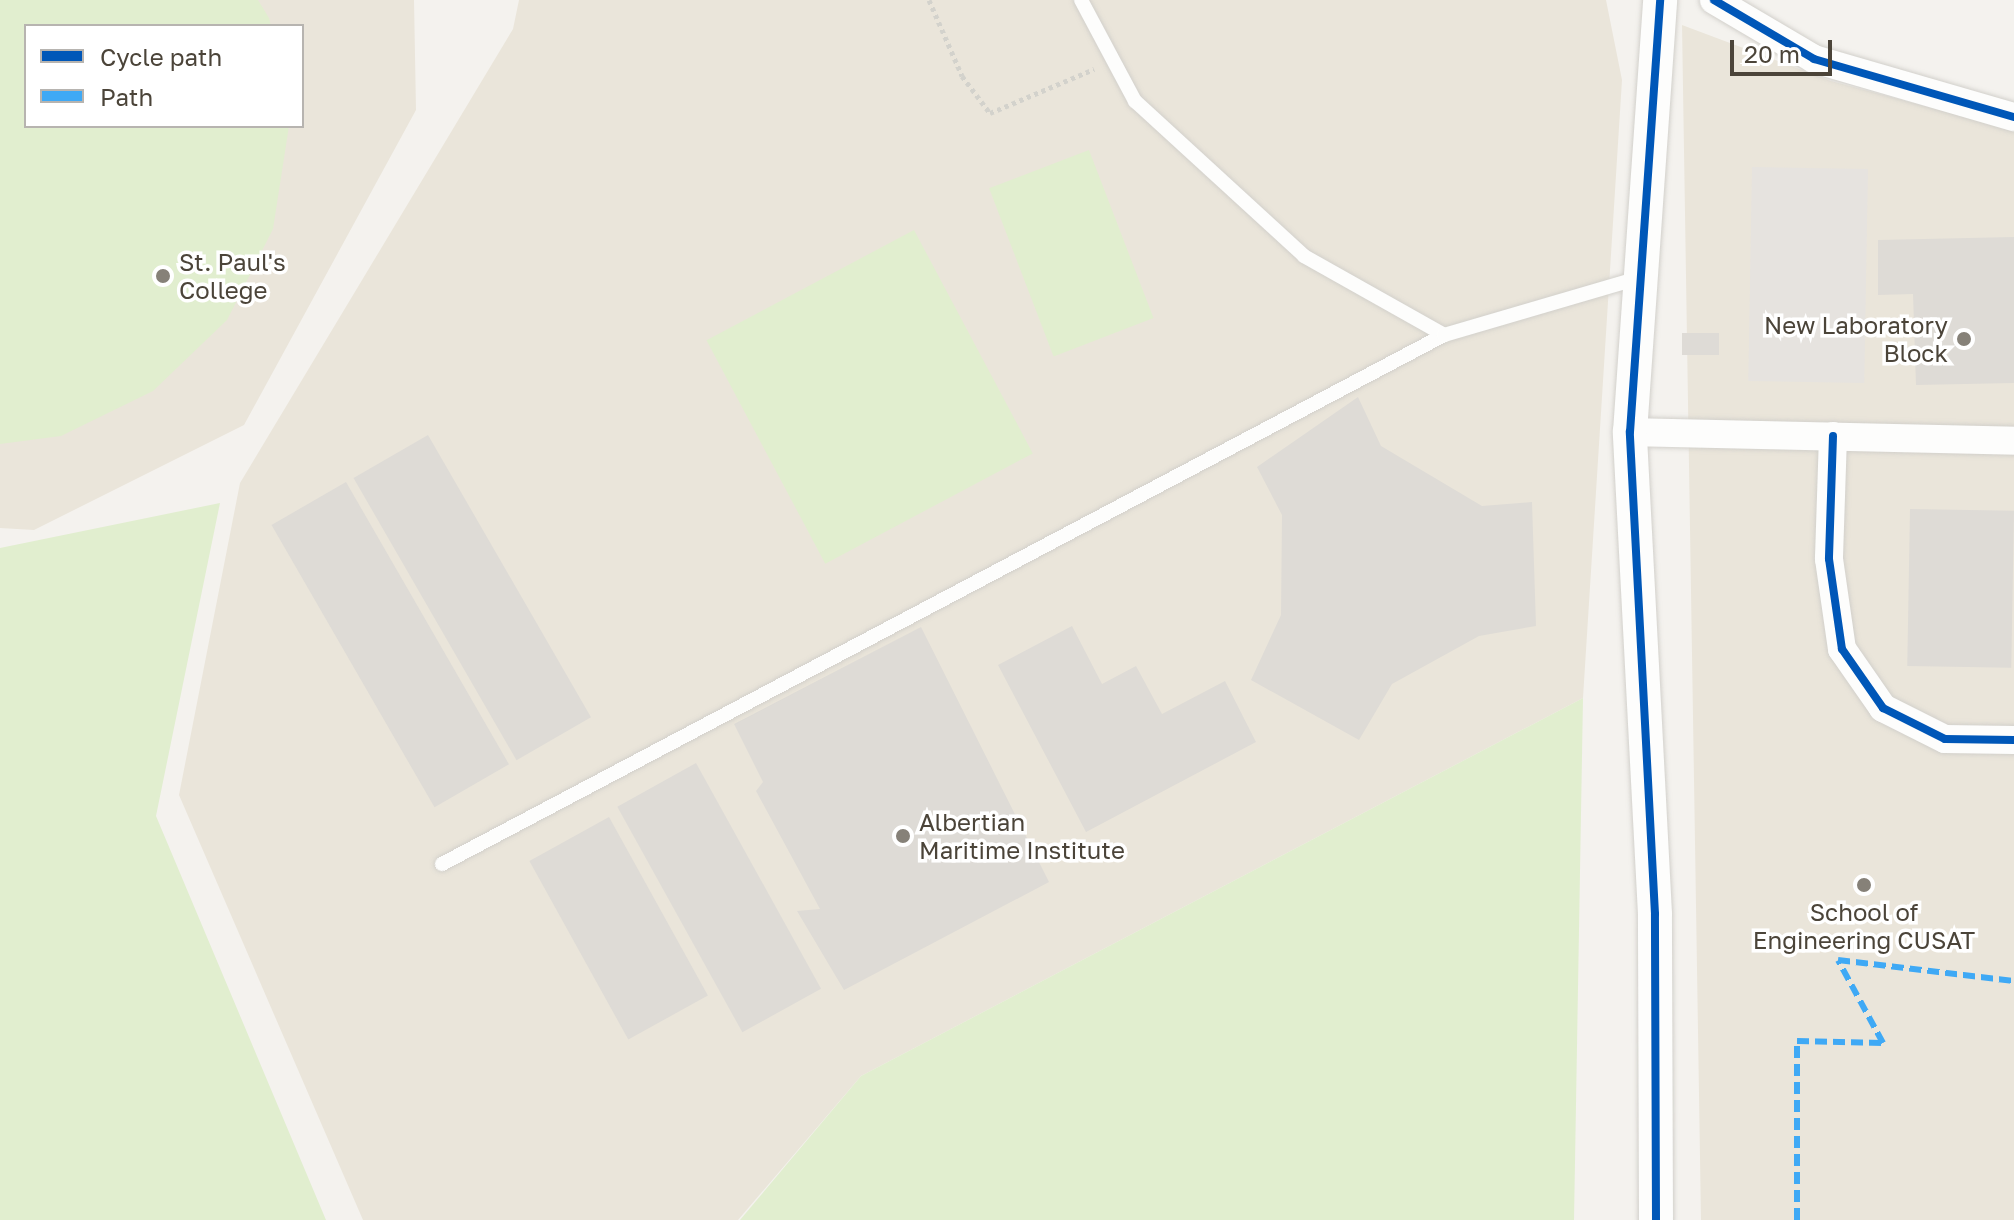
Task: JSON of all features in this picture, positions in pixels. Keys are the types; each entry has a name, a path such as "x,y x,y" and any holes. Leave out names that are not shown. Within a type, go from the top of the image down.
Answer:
{"street":[{"path":"1656,1220 1655,914 1630,432 1660,0"},
{"path":"1714,0 1814,59 2014,117"},
{"path":"1630,432 2014,441"},
{"path":"1833,436 1829,559 1842,649 1883,708 1945,739 2014,740"}],"lane":[{"path":"1081,0 1135,101 1304,256 1444,335"},
{"path":"442,864 1444,335 1640,278"}],"path":[{"path":"929,0 962,76 990,113 1027,103 1113,60"}],"shaded area":[{"name":"St. Paul's College","path":"0,0 414,0 416,110 244,425 34,530 0,528"},
{"path":"519,0 1606,0 1622,80 1583,698 861,1076 738,1220 363,1220 179,795 240,483 513,29"},
{"name":"School of Engineering CUSAT","path":"1682,25 1831,81 2014,130 2014,1220 1701,1220"},
{"path":"1752,167 1868,169 1864,383 1748,381"}],"green space":[{"path":"0,0 258,0 270,24 24,24 24,128 289,128 273,229 227,320 153,391 61,436 0,444"},
{"path":"1089,150 1154,318 1054,356 989,188"},
{"path":"914,230 1033,453 825,564 707,340"},
{"path":"220,503 156,816 326,1220 0,1220 0,548"},
{"path":"1583,698 1574,1220 740,1220 861,1076"}],"building":[{"name":"New Laboratory Block","path":"2014,237 2014,383 1916,385 1913,294 1878,295 1878,240"},
{"path":"1682,333 1719,333 1719,355 1682,355"},
{"path":"1358,397 1381,446 1482,506 1532,502 1536,626 1479,636 1392,684 1359,740 1251,680 1281,615 1282,515 1257,467"},
{"path":"428,435 591,717 517,760 354,478"},
{"path":"346,482 509,764 435,807 272,525"},
{"path":"1910,509 2014,511 2011,668 1907,666"},
{"path":"1072,626 1102,684 1136,666 1162,714 1225,681 1256,742 1086,832 998,665"},
{"name":"Albertian Maritime Institute","path":"921,627 1049,882 844,990 797,911 820,909 756,791 763,782 734,724"},
{"path":"696,763 821,989 742,1032 617,807"},
{"path":"609,817 708,995 628,1040 529,861"}],"marked path":[{"path":"1797,1220 1797,1041 1883,1043 1838,960 2014,981"}],"cycle path":[{"path":"1656,1220 1655,914 1630,432 1660,0"},
{"path":"1714,0 1814,59 2014,117"},
{"path":"1833,436 1829,559 1842,649 1883,708 1945,739 2014,740"}],"place":[{"name":"St. Paul's College","path":"163,276"},
{"name":"New Laboratory Block","path":"1964,339"},
{"name":"Albertian Maritime Institute","path":"903,836"},
{"name":"School of Engineering CUSAT","path":"1864,885"}]}
